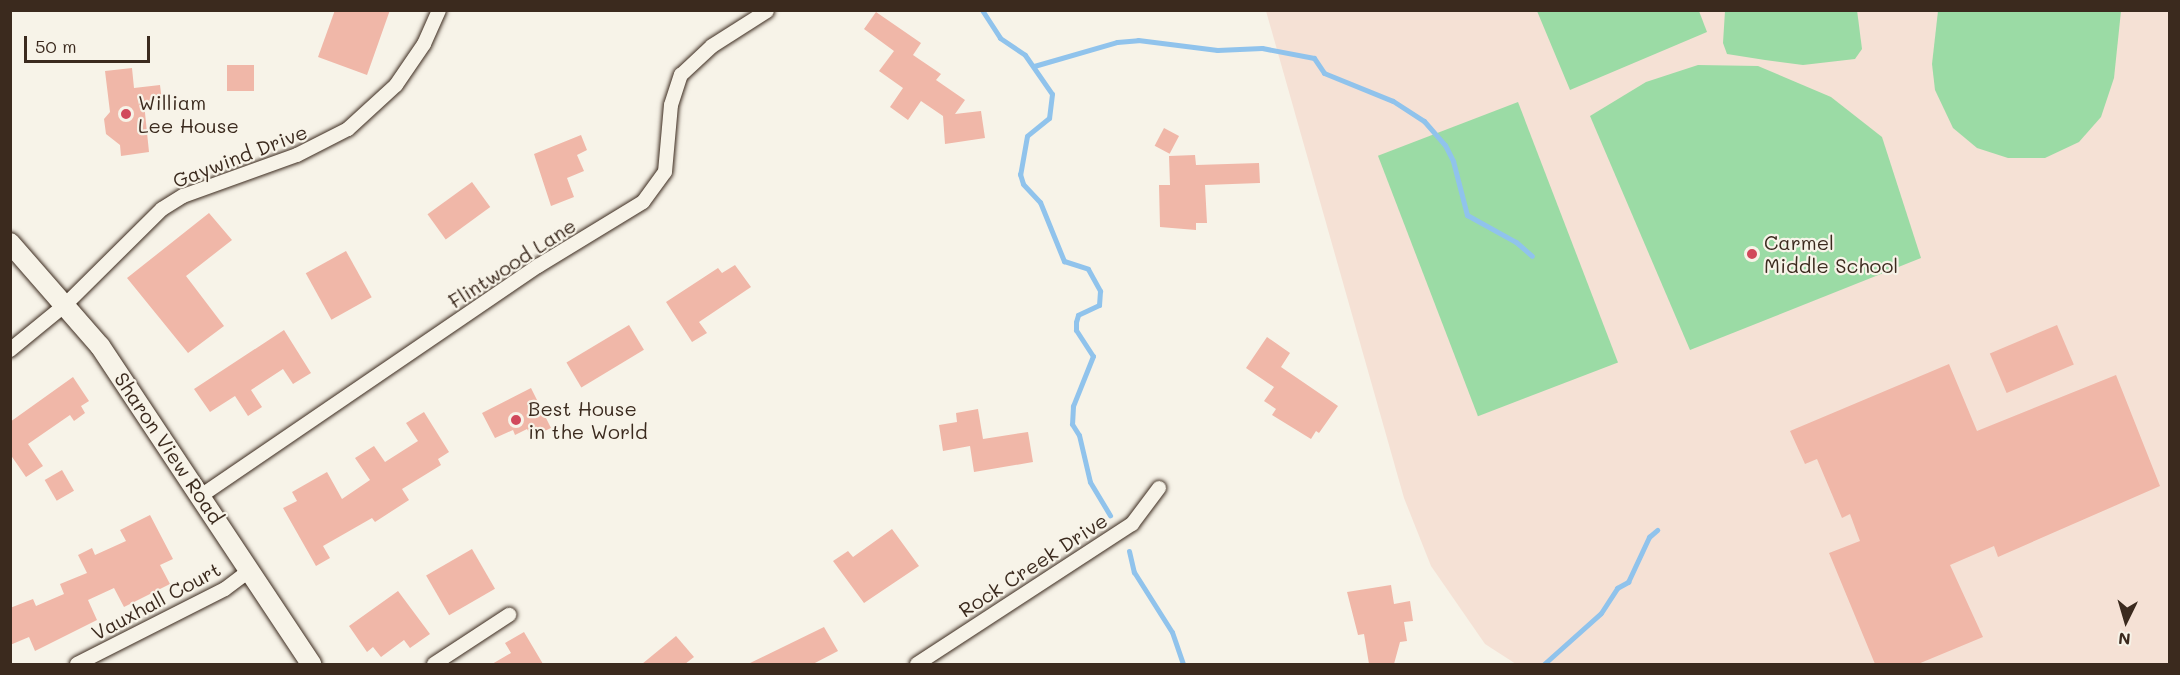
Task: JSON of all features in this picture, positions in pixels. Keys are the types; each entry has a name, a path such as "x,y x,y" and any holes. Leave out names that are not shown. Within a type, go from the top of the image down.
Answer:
{"street":[{"name":"Gaywind Drive","path":"10,350 65,305 128,239 183,196 297,155 348,129 396,85 424,44 439,10"},
{"name":"Flintwood Lane","path":"202,495 538,266 643,202 665,172 670,105 681,75 712,46 767,11"},
{"name":"Sharon View Road","path":"10,243 100,346 202,495 311,664"},
{"name":"Rock Creek Drive","path":"917,664 1132,524 1159,488"},
{"name":"Vauxhall Court","path":"77,664 225,589 250,570"},
{"path":"434,664 509,615"}],"shaded area":[{"name":"Carmel Middle School","path":"1266,11 2169,11 2169,664 1516,664 1485,644 1431,566 1404,498"}],"green space":[{"path":"1857,10 1862,49 1855,59 1803,65 1727,54 1723,43 1725,11"},
{"path":"1537,11 1699,11 1707,32 1570,90"},
{"path":"1938,11 2121,11 2114,78 2101,117 2079,142 2045,158 2008,158 1977,148 1953,128 1935,90 1932,64"},
{"path":"1698,65 1758,66 1831,97 1882,137 1921,258 1690,350 1590,116 1646,82"},
{"path":"1518,102 1618,362 1478,416 1378,156"}],"building":[{"path":"335,10 390,10 367,75 318,57"},
{"path":"876,12 921,43 913,55 941,74 936,80 965,100 955,114 981,111 985,138 945,144 943,116 921,101 908,120 890,107 903,88 879,71 894,51 864,29"},
{"path":"227,65 254,65 254,91 227,91"},
{"name":"William Lee House","path":"132,68 134,88 160,85 162,101 144,103 149,152 121,156 120,145 106,134 104,119 110,112 105,71"},
{"path":"1164,128 1179,136 1170,154 1155,146"},
{"path":"581,135 587,150 577,155 584,171 567,178 574,197 551,206 534,154"},
{"path":"1195,155 1196,165 1259,163 1260,183 1205,185 1207,223 1196,223 1196,230 1160,227 1159,185 1170,185 1169,156"},
{"path":"472,182 490,207 446,239 428,214"},
{"path":"209,213 232,240 186,276 224,326 188,353 127,278"},
{"path":"346,251 372,297 331,320 306,273"},
{"path":"735,265 751,287 699,322 707,333 692,342 666,302 718,268 722,273"},
{"path":"629,325 644,350 581,387 566,363"},
{"path":"2057,325 2074,365 2007,393 1990,354"},
{"path":"284,330 311,373 293,384 283,369 251,390 262,407 248,416 235,396 210,412 194,389"},
{"path":"1267,337 1290,353 1281,367 1338,406 1319,433 1316,431 1311,439 1272,415 1276,409 1264,401 1274,387 1246,368"},
{"path":"1949,364 1977,431 2116,375 2160,486 1998,557 1994,546 1950,565 1983,637 1918,664 1875,664 1829,553 1860,541 1850,514 1842,518 1817,459 1805,464 1790,431"},
{"path":"73,377 89,401 81,406 85,413 74,421 70,415 28,444 43,466 26,477 10,454 10,422"},
{"name":"Best House in the World","path":"531,388 551,428 532,437 527,429 515,435 513,430 495,438 482,413"},
{"path":"978,409 983,439 1028,432 1033,462 974,472 970,446 943,451 939,425 957,422 956,413"},
{"path":"424,412 449,452 438,459 441,465 402,489 409,500 375,522 372,518 323,546 330,558 316,566 283,508 297,501 292,492 327,472 342,499 370,480 355,458 374,446 385,462 418,441 406,423"},
{"path":"62,470 74,491 57,501 45,480"},
{"path":"150,515 173,559 160,565 170,584 124,607 114,588 88,600 97,620 35,651 29,637 10,645 10,608 33,599 36,606 64,594 60,584 87,573 78,555 92,548 95,555 126,541 120,530"},
{"path":"892,529 919,566 864,603 833,561 848,551 853,557"},
{"path":"472,549 495,589 449,615 426,576"},
{"path":"1391,585 1394,604 1410,601 1413,621 1404,622 1407,641 1400,642 1394,664 1369,664 1364,634 1358,635 1347,592"},
{"path":"398,591 430,634 410,648 404,640 381,657 373,647 367,652 349,626"},
{"path":"824,627 838,651 813,664 748,664"},
{"path":"524,632 543,664 492,664 511,653 505,643"},
{"path":"676,636 694,657 685,664 642,664"}],"waterway":[{"path":"982,10 1000,38 1025,55 1052,94 1049,118 1027,136 1020,174 1023,184 1040,202 1064,261 1088,269 1100,291 1099,305 1078,315 1076,322 1076,330 1093,356 1073,406 1072,424 1079,435 1090,482 1110,515"},
{"path":"1034,66 1117,42 1138,40 1217,50 1262,48 1314,58 1324,73 1393,101 1424,121 1445,145 1453,161 1467,215 1516,242 1532,256"},
{"path":"1544,664 1601,613 1617,588 1628,582 1649,537 1657,530"},
{"path":"1129,551 1134,572 1172,632 1183,664"}],"place":[{"name":"William Lee House","path":"126,114"},
{"name":"Carmel Middle School","path":"1752,254"},
{"name":"Best House in the World","path":"516,420"}]}
